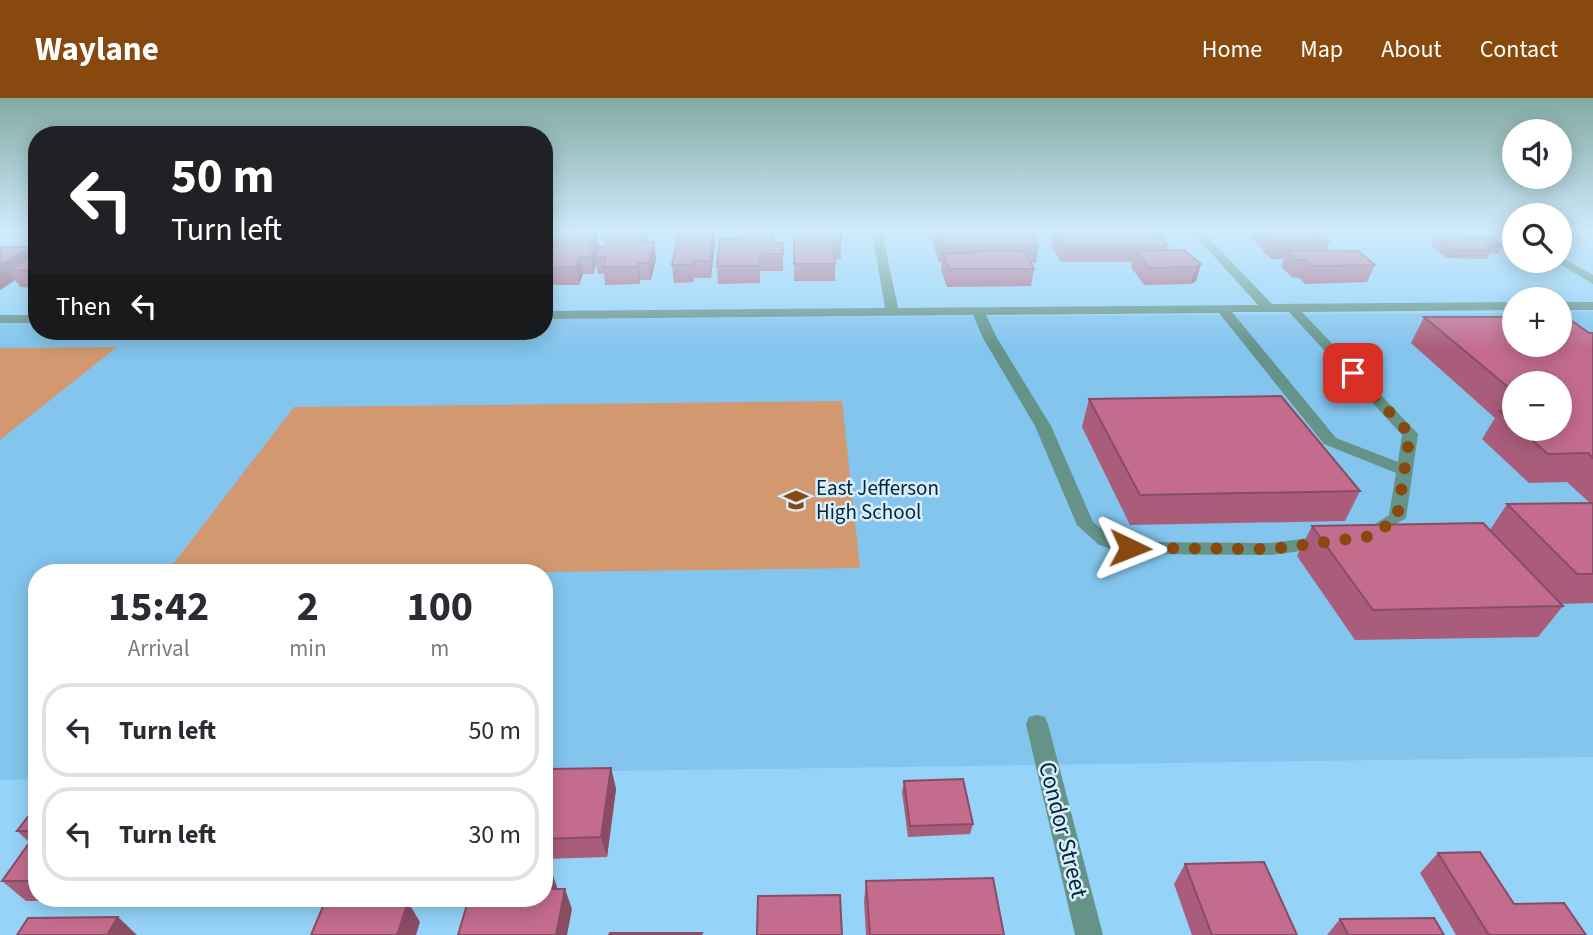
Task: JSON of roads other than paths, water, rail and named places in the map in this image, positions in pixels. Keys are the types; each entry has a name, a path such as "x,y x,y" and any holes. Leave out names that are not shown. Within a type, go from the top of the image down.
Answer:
{"street":[{"path":"884,271 892,312"},
{"path":"1233,271 1268,308"},
{"path":"553,315 1502,306"},
{"path":"1572,306 1593,306"},
{"path":"978,311 990,338 1043,426 1086,525 1105,541 1130,548 1271,549 1372,536 1397,518 1410,434 1292,308"},
{"path":"1223,309 1330,441 1404,470"},
{"path":"0,319 28,319"},
{"name":"Condor Street","path":"1037,724 1088,935"}],"place":[{"name":"East Jefferson High School","path":"796,500"}]}
